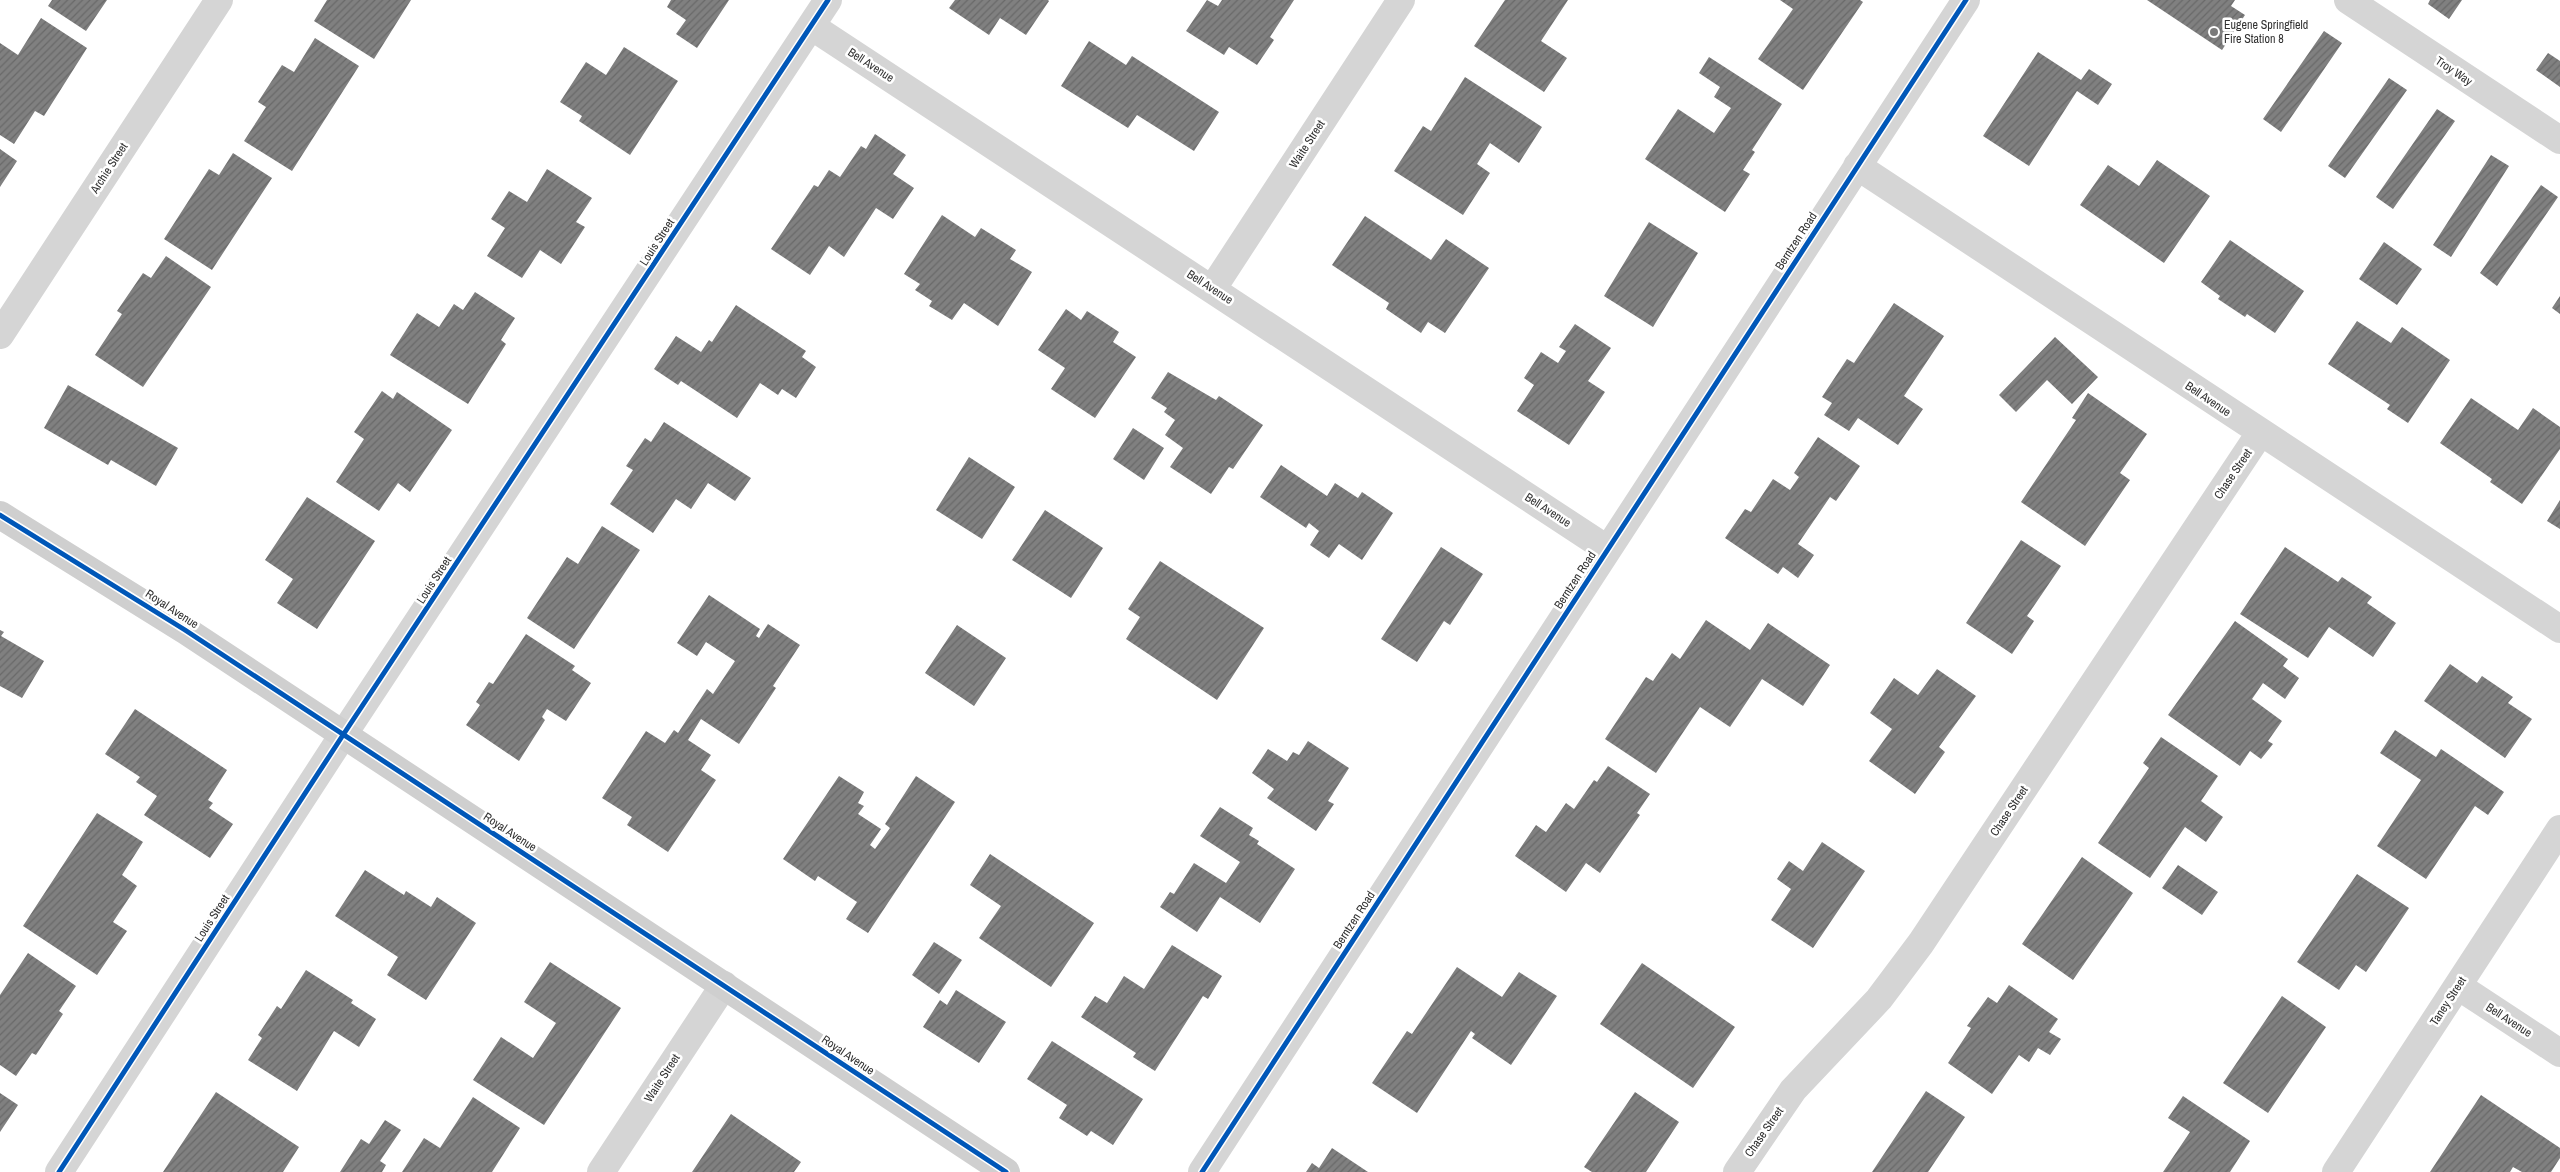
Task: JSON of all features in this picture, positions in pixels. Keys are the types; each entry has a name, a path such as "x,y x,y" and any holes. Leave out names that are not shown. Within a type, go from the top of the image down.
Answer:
{"street":[{"name":"Archie Street","path":"0,336 219,0"},
{"name":"Louis Street","path":"59,1172 343,735 828,0"},
{"name":"Waite Street","path":"1213,288 1401,0"},
{"name":"Berntzen Road","path":"1202,1172 1966,0"},
{"name":"Troy Way","path":"2348,0 2560,140"},
{"name":"Bell Avenue","path":"811,26 1213,288 1607,549"},
{"name":"Bell Avenue","path":"1858,166 2260,433 2560,629"},
{"name":"Chase Street","path":"1737,1172 1793,1090 1879,999 1921,943 2260,433"},
{"name":"Royal Avenue","path":"0,514 186,630 1006,1172"},
{"name":"Taney Street","path":"2336,1172 2560,829"},
{"name":"Waite Street","path":"601,1172 724,985"},
{"name":"Bell Avenue","path":"2458,986 2560,1053"}],"building":[{"path":"52,0 107,0 86,31 48,6"},
{"path":"327,0 411,0 374,59 314,21"},
{"path":"671,0 729,0 697,48 676,34 686,20 667,7"},
{"path":"955,0 1049,1 1026,35 1000,18 989,35 949,8"},
{"path":"1207,0 1218,6 1222,0 1294,0 1270,37 1274,40 1257,65 1229,47 1224,55 1186,31"},
{"path":"1505,0 1568,0 1541,41 1567,58 1544,92 1474,46"},
{"path":"1780,0 1860,0 1863,2 1803,90 1758,59 1793,9"},
{"name":"Eugene Springfield Fire Station 8","path":"2147,0 2235,0 2231,6 2245,15 2222,50"},
{"path":"2430,0 2462,0 2449,19 2428,4"},
{"path":"41,18 87,48 44,116 35,111 14,144 0,135 0,43 18,55"},
{"path":"2324,31 2342,43 2281,132 2263,119"},
{"path":"315,38 359,66 292,171 244,141 266,107 258,102 282,65 294,72"},
{"path":"1089,41 1126,65 1132,56 1219,112 1194,151 1137,115 1128,128 1061,86"},
{"path":"624,47 678,81 630,155 579,121 582,116 560,102 586,62 606,75"},
{"path":"2038,52 2081,80 2089,69 2112,84 2098,105 2077,91 2029,166 1983,136"},
{"path":"2548,53 2560,61 2560,87 2536,70"},
{"path":"1709,57 1782,104 1752,150 1755,152 1743,170 1750,174 1725,212 1645,159 1678,109 1714,133 1731,108 1714,97 1720,87 1699,73"},
{"path":"1465,77 1542,127 1519,163 1490,143 1477,164 1490,173 1463,215 1394,171 1423,126 1431,131"},
{"path":"2389,78 2407,90 2345,178 2328,166"},
{"path":"2437,109 2455,121 2393,209 2376,197"},
{"path":"875,134 906,155 893,174 914,188 893,219 876,208 844,257 829,246 810,275 771,249 814,185 818,187 829,170 840,177 861,146 866,149"},
{"path":"0,149 17,161 0,187"},
{"path":"233,153 272,178 212,270 164,239 209,169 219,175"},
{"path":"2491,155 2509,166 2451,257 2433,245"},
{"path":"2157,160 2210,196 2164,263 2080,205 2108,165 2139,186"},
{"path":"547,169 592,198 576,222 585,227 561,264 540,250 522,278 487,256 505,228 491,219 509,191 527,202"},
{"path":"2541,185 2558,197 2497,286 2480,273"},
{"path":"942,215 975,237 981,228 1016,250 1010,259 1032,272 998,326 964,303 952,320 929,306 932,301 915,290 920,284 904,274"},
{"path":"1365,216 1431,260 1446,239 1489,268 1445,333 1428,322 1421,333 1386,309 1389,303 1332,265"},
{"path":"1649,222 1698,253 1653,327 1604,296"},
{"path":"2230,240 2304,291 2275,333 2247,314 2245,317 2218,299 2220,296 2201,282"},
{"path":"2384,242 2422,269 2397,305 2359,279"},
{"path":"166,256 211,287 143,387 95,355 122,314 117,311 143,273 151,278"},
{"path":"475,292 515,318 501,340 506,344 468,404 390,355 417,313 439,327 454,304 463,310"},
{"path":"2560,296 2560,314 2552,308"},
{"path":"1894,303 1944,336 1904,396 1923,409 1898,445 1858,418 1849,431 1824,415 1832,403 1822,397 1847,359 1854,363"},
{"path":"736,305 806,351 802,357 816,367 796,398 782,389 778,395 760,383 737,418 681,381 678,385 654,369 676,336 701,352 709,340 712,342"},
{"path":"1066,309 1081,320 1087,311 1119,332 1113,342 1136,357 1095,418 1051,389 1065,368 1038,350"},
{"path":"2357,321 2391,343 2402,327 2450,360 2408,423 2387,409 2390,405 2328,364"},
{"path":"1575,324 1611,348 1588,381 1605,392 1569,445 1517,411 1534,385 1524,378 1541,352 1558,363 1566,351 1559,347"},
{"path":"2055,337 2098,377 2072,404 2047,380 2016,412 1999,395"},
{"path":"1168,372 1216,400 1219,396 1263,425 1233,469 1229,467 1211,494 1170,467 1183,448 1165,435 1175,420 1164,412 1167,408 1151,398"},
{"path":"68,385 178,448 156,486 111,460 108,465 44,428"},
{"path":"382,391 393,399 397,392 452,430 410,492 398,483 379,511 336,482 364,439 354,432"},
{"path":"2088,393 2147,434 2120,473 2130,480 2085,546 2021,502 2076,420 2072,418"},
{"path":"2471,398 2518,430 2533,408 2560,427 2560,449 2522,504 2490,482 2492,479 2440,443"},
{"path":"664,422 751,478 735,501 708,483 691,509 676,499 653,533 610,504 633,470 626,466 645,438 651,442"},
{"path":"1133,428 1164,448 1144,480 1113,459"},
{"path":"1818,437 1860,466 1836,501 1830,497 1798,544 1814,555 1798,578 1783,567 1778,574 1725,538 1745,509 1751,512 1773,479 1790,490 1799,477 1794,473"},
{"path":"969,457 1015,487 982,539 936,510"},
{"path":"1281,465 1327,496 1335,483 1358,498 1362,492 1393,513 1362,560 1339,544 1329,558 1310,545 1319,531 1309,523 1306,528 1260,497"},
{"path":"307,497 375,541 317,629 277,603 293,579 265,560"},
{"path":"2560,500 2560,529 2547,521"},
{"path":"1045,510 1103,548 1071,598 1012,560"},
{"path":"602,526 640,550 574,649 527,618 567,557 578,564"},
{"path":"2021,540 2061,566 2027,616 2034,621 2012,654 1966,623"},
{"path":"1441,547 1483,574 1450,625 1444,621 1417,662 1381,639"},
{"path":"2285,547 2338,582 2342,577 2372,597 2367,603 2396,623 2373,657 2329,627 2308,658 2240,614"},
{"path":"1160,561 1264,628 1217,700 1126,639 1140,617 1128,609"},
{"path":"709,595 760,629 756,636 759,638 768,624 800,645 773,686 776,688 739,744 701,719 688,740 711,755 701,770 716,780 668,852 627,825 632,817 602,798 646,731 665,743 674,730 678,733 707,689 713,694 735,661 706,642 697,656 677,643"},
{"path":"1706,620 1750,650 1768,623 1830,665 1803,706 1762,679 1730,727 1700,707 1656,773 1605,739 1646,677 1653,681 1672,653 1680,659"},
{"path":"2235,621 2288,659 2283,666 2299,678 2285,699 2263,683 2252,699 2282,721 2268,741 2273,744 2261,759 2250,751 2240,766 2168,715"},
{"path":"957,625 1006,658 974,706 925,673"},
{"path":"0,630 4,632 1,636 44,661 22,698 0,686"},
{"path":"526,634 575,666 572,670 591,683 566,721 547,709 542,717 545,720 519,761 466,725 480,705 476,702 489,682 493,684"},
{"path":"2450,664 2477,683 2482,676 2513,697 2508,703 2532,719 2505,758 2424,701"},
{"path":"1937,669 1976,696 1939,747 1945,752 1915,794 1869,761 1892,729 1870,713 1894,678 1918,695"},
{"path":"135,709 227,770 208,800 213,803 209,808 233,824 210,858 144,815 157,796 136,782 140,777 105,754"},
{"path":"2395,730 2436,757 2441,749 2504,792 2488,815 2475,806 2426,879 2377,846 2421,780 2380,753"},
{"path":"2161,737 2218,776 2201,801 2223,817 2206,842 2185,827 2150,878 2098,843 2149,768 2143,763"},
{"path":"1308,741 1349,768 1328,801 1334,804 1316,831 1267,798 1274,789 1252,773 1268,749 1287,761 1293,752 1299,755"},
{"path":"1608,766 1650,794 1637,813 1640,815 1600,873 1586,863 1566,892 1515,856 1536,825 1546,832 1566,803 1574,809 1594,780 1597,782"},
{"path":"839,776 864,792 858,803 864,806 858,814 881,829 870,845 875,849 890,828 885,824 916,776 955,802 868,933 846,919 857,902 818,876 815,881 783,859"},
{"path":"1220,807 1253,828 1249,835 1259,841 1257,844 1295,869 1260,923 1220,897 1197,932 1160,907 1170,892 1174,894 1194,863 1226,883 1240,862 1200,836"},
{"path":"97,813 143,842 122,875 137,886 113,922 127,931 97,975 23,926"},
{"path":"1822,842 1865,871 1813,948 1771,920 1791,889 1777,879 1789,861 1803,871"},
{"path":"990,854 1094,923 1051,987 979,938 1001,906 970,885"},
{"path":"2082,857 2133,893 2073,980 2022,944"},
{"path":"2178,865 2218,892 2202,915 2162,888"},
{"path":"365,870 404,895 406,891 431,907 437,897 476,923 426,1000 387,975 398,957 335,916"},
{"path":"2357,874 2409,908 2366,972 2356,965 2339,990 2297,962"},
{"path":"934,942 962,960 939,994 912,975"},
{"path":"1172,945 1222,976 1208,999 1203,996 1155,1071 1133,1057 1136,1053 1081,1017 1095,996 1107,1003 1124,976 1144,989"},
{"path":"28,953 76,986 59,1011 63,1014 36,1055 32,1053 16,1076 0,1065 0,995"},
{"path":"550,962 621,1008 544,1125 473,1080 501,1037 533,1058 556,1023 524,1002"},
{"path":"1642,963 1735,1027 1693,1088 1600,1024"},
{"path":"1457,967 1502,997 1519,972 1557,996 1511,1065 1472,1038 1475,1034 1471,1031 1417,1113 1372,1083 1407,1031 1412,1034"},
{"path":"306,970 353,1000 351,1003 376,1019 359,1047 334,1031 297,1091 248,1060 262,1038 258,1035 277,1006 281,1009"},
{"path":"2009,985 2058,1019 2049,1032 2061,1039 2050,1055 2038,1048 2029,1062 2019,1055 1992,1094 1948,1063 1971,1028 1967,1026 1988,997 1997,1003"},
{"path":"956,990 1006,1022 979,1063 923,1027 940,1000 947,1005"},
{"path":"2282,996 2326,1027 2268,1113 2223,1083"},
{"path":"1052,1041 1143,1099 1113,1145 1091,1131 1087,1136 1059,1118 1067,1105 1027,1079"},
{"path":"1926,1091 1965,1117 1928,1172 1872,1172"},
{"path":"216,1092 299,1147 283,1172 163,1172"},
{"path":"1635,1092 1679,1122 1646,1172 1592,1172 1584,1167"},
{"path":"0,1093 18,1105 0,1132"},
{"path":"2481,1095 2560,1148 2560,1158 2551,1172 2522,1172 2513,1167 2510,1172 2430,1172"},
{"path":"2183,1096 2250,1141 2230,1172 2163,1172 2190,1132 2168,1118"},
{"path":"473,1097 520,1128 492,1172 402,1172 424,1138 440,1148"},
{"path":"731,1114 801,1162 794,1172 692,1172"},
{"path":"385,1120 401,1130 380,1161 386,1165 382,1172 340,1172 361,1139 369,1144"},
{"path":"1332,1148 1368,1172 1306,1172 1312,1163 1319,1168"}],"cycle path":[{"path":"59,1172 343,735 828,0"},
{"path":"1202,1172 1966,0"},
{"path":"0,515 185,630 1006,1172"}],"place":[{"name":"Eugene Springfield Fire Station 8","path":"2214,32"}]}
